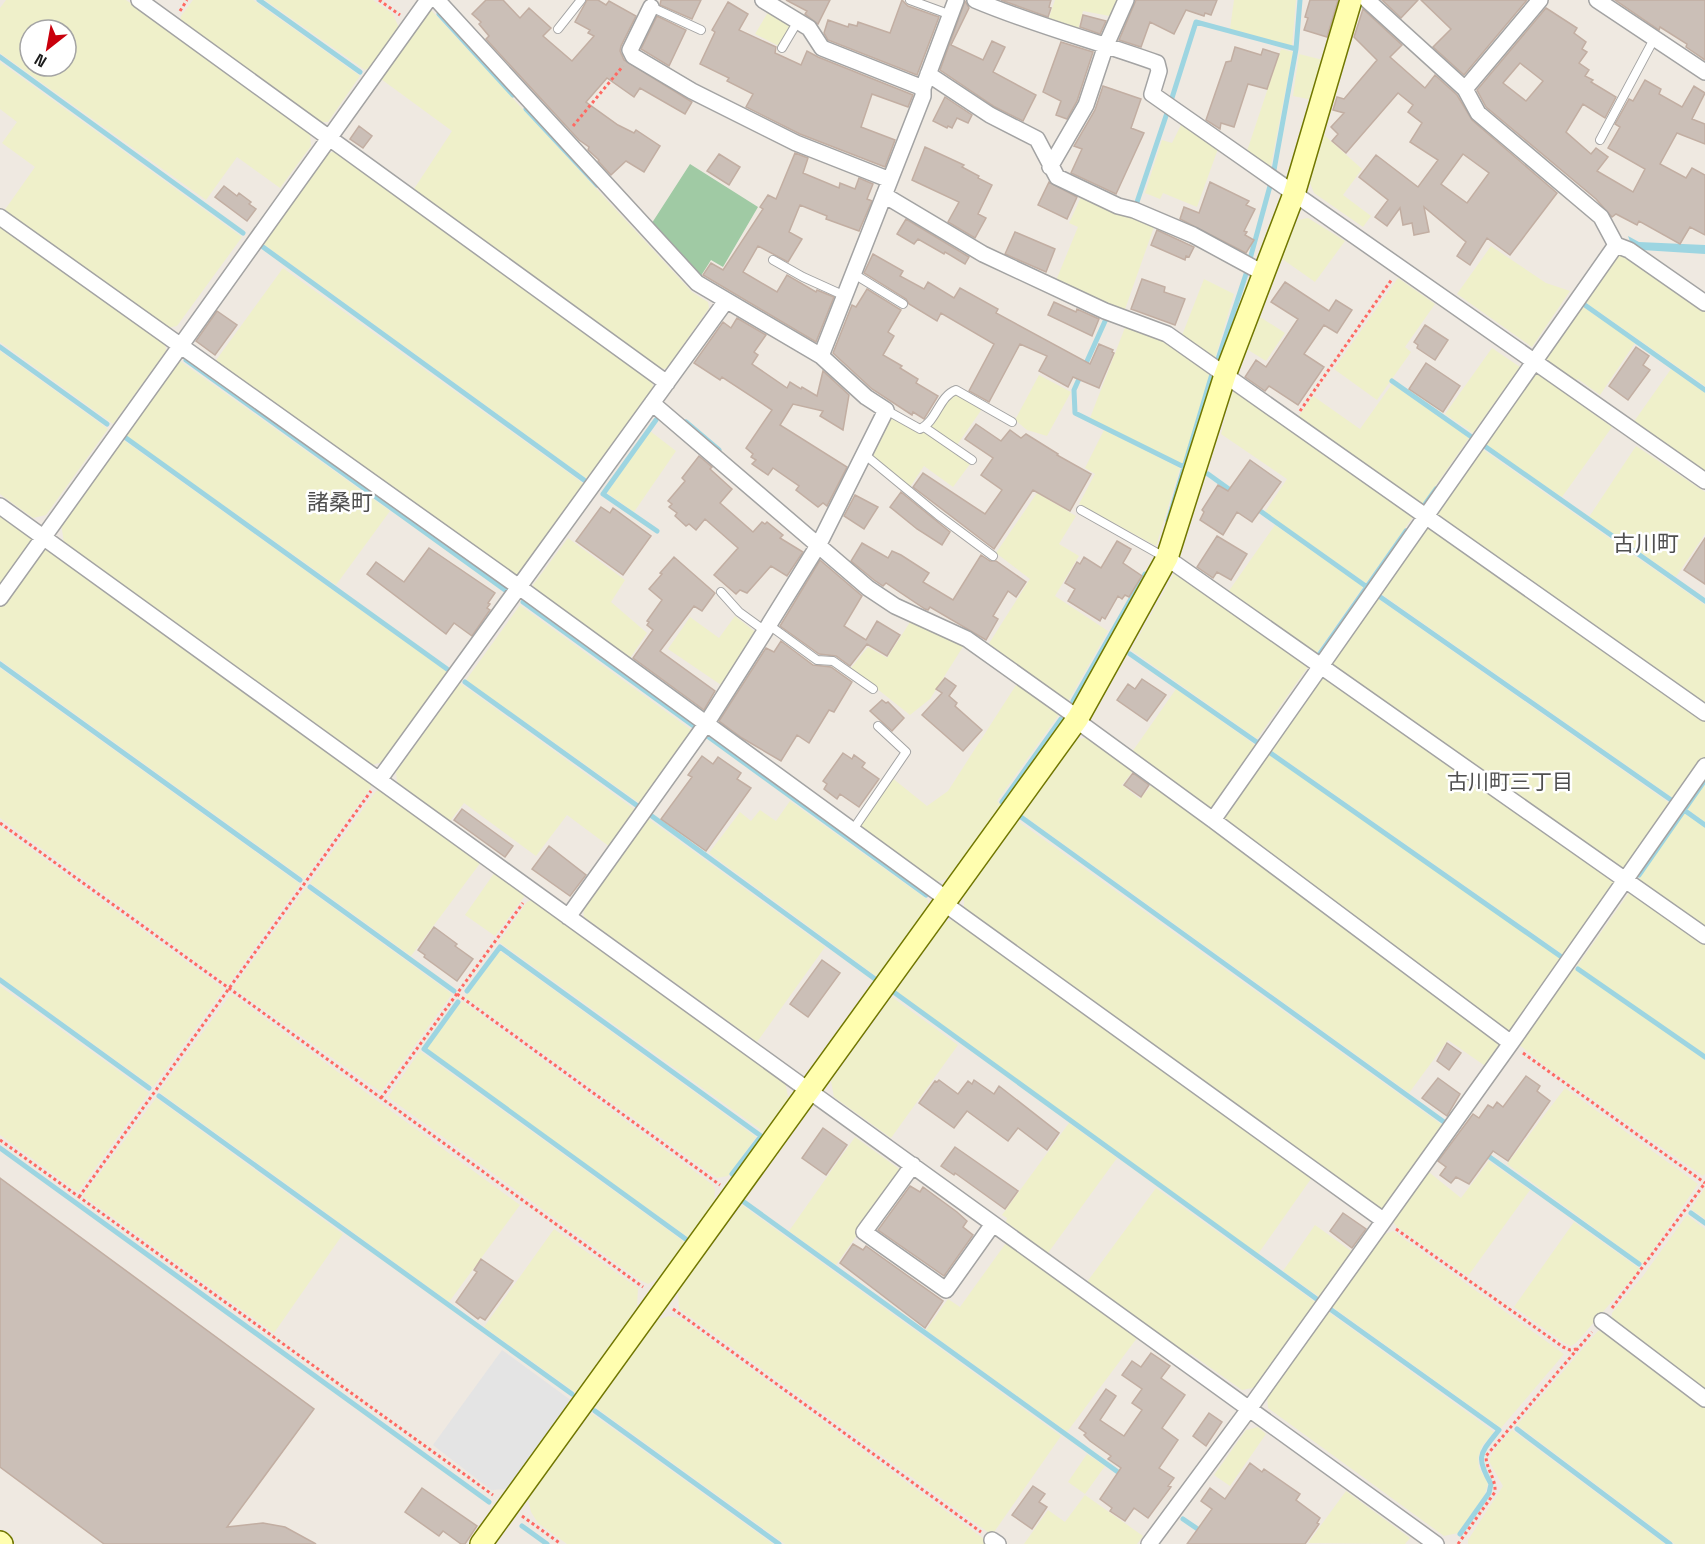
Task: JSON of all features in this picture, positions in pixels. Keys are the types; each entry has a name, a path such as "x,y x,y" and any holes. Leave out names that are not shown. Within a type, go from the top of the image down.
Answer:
{"street":[{"path":"139,0 667,383"},
{"path":"0,598 428,0"},
{"path":"437,0 697,283 821,356 866,397 886,410 819,544 767,628 706,724 568,916"},
{"path":"763,0 809,28 822,48 925,81 1037,139 1057,177 1118,206 1134,210 1193,235 1263,273"},
{"path":"821,356 923,96 925,81 956,0"},
{"path":"975,0 1019,18 1157,63 1159,71 1152,94 1705,481"},
{"path":"1050,167 1086,105 1106,45 1126,0"},
{"path":"481,1544 1077,719 1167,558 1224,375 1294,194 1351,0"},
{"path":"1367,0 1465,89 1478,112 1601,217 1616,245 1629,250 1705,303"},
{"path":"1465,89 1540,0"},
{"path":"1597,0 1705,72"},
{"path":"648,2 630,50 632,54 692,91 796,143 890,180"},
{"path":"884,195 983,254 1105,312 1167,334 1705,713"},
{"path":"0,217 519,588 1383,1220"},
{"path":"1213,820 1616,245"},
{"path":"379,780 726,301"},
{"path":"652,403 868,588 895,606 967,639 1511,1044"},
{"path":"0,506 1436,1544"},
{"path":"1167,558 1705,936"},
{"path":"1149,1544 1249,1409 1511,1044 1705,766"},
{"path":"912,1166 864,1232 946,1290 993,1224"},
{"path":"1602,1321 1705,1399"}],"lane":[{"path":"558,29 581,0"},
{"path":"910,0 951,15"},
{"path":"648,2 702,30"},
{"path":"782,48 798,21"},
{"path":"1600,140 1654,39"},
{"path":"773,260 802,277 845,296"},
{"path":"854,274 903,304"},
{"path":"886,410 920,429 950,393 956,390 1012,422"},
{"path":"924,427 972,460"},
{"path":"864,454 938,515 993,556"},
{"path":"1081,510 1167,558"},
{"path":"721,592 739,612 817,660 833,661 873,689"},
{"path":"852,831 906,752 878,726"}],"path":[{"path":"379,0 411,23"},
{"path":"563,138 632,54"},
{"path":"1292,423 1401,267"},
{"path":"78,1197 379,780"},
{"path":"0,823 995,1542"},
{"path":"381,1098 532,890"},
{"path":"457,994 734,1195"},
{"path":"1458,1544 1495,1492 1495,1483 1486,1466 1486,1455 1602,1321 1705,1183 1511,1044"},
{"path":"0,1140 561,1544"},
{"path":"1383,1220 1563,1347 1570,1350 1577,1349"}],"green space":[{"path":"6,0 126,0 310,132 311,146 280,188 237,157 206,200 35,78 78,78 78,18 18,18 18,66 0,53 0,8"},
{"path":"193,0 253,0 360,76 328,122 318,122 180,22 181,16"},
{"path":"265,0 373,0 393,14 399,28 369,68 365,70"},
{"path":"1055,0 1123,0 1115,17 1083,11 1077,33 1047,24"},
{"path":"1234,0 1296,0 1292,46 1230,29"},
{"path":"770,9 793,23 779,46 755,34"},
{"path":"431,10 692,292 708,302 709,308 667,368 657,370 412,192 452,131 381,79"},
{"path":"1281,49 1293,52 1270,170 1246,154"},
{"path":"1299,54 1323,60 1313,100 1293,96"},
{"path":"0,62 18,75 18,78 22,78 242,237 177,326 167,328 4,211 35,167 2,143 17,122 0,109"},
{"path":"1182,123 1219,146 1197,207 1163,193 1160,199 1145,193 1162,140 1172,143"},
{"path":"1323,134 1362,169 1343,195 1371,216 1363,227 1314,193 1310,183"},
{"path":"337,151 652,378 653,388 587,479 262,243 325,154"},
{"path":"690,164 758,207 723,267 711,260 699,279 650,226"},
{"path":"1082,195 1154,227 1123,315 1055,283 1078,227 1069,223"},
{"path":"1308,218 1345,241 1315,282 1281,258 1298,220"},
{"path":"0,223 165,342 166,351 113,424 0,342"},
{"path":"1491,246 1546,283 1570,291 1532,347 1457,294"},
{"path":"1620,253 1705,309 1705,386 1582,300 1615,254"},
{"path":"283,268 584,484 519,575 507,576 214,363"},
{"path":"1398,278 1435,304 1405,347 1411,352 1377,400 1334,369"},
{"path":"1204,279 1234,294 1214,362 1181,338"},
{"path":"1579,304 1635,343 1600,395 1578,379 1575,381 1547,362 1546,355"},
{"path":"1257,315 1285,333 1266,361 1245,348"},
{"path":"1126,325 1166,338 1210,372 1183,464 1090,418"},
{"path":"1492,348 1520,367 1473,433 1445,414"},
{"path":"0,351 108,429 46,515 33,518 0,494"},
{"path":"180,361 390,511 336,585 125,435"},
{"path":"1671,369 1705,393 1705,473 1633,423"},
{"path":"1531,374 1538,374 1612,427 1562,497 1483,443"},
{"path":"1039,375 1071,392 1047,436 1027,430 1015,420"},
{"path":"1392,384 1469,438 1420,508 1296,420 1313,396 1360,429"},
{"path":"1239,390 1415,514 1366,583 1265,512 1287,479 1221,434 1232,392"},
{"path":"956,394 982,409 957,445 932,429 931,424 950,398"},
{"path":"892,416 927,433 970,464 953,487 924,466 910,487 874,457 873,449"},
{"path":"1104,430 1180,468 1156,546 1079,504 1095,474 1085,468"},
{"path":"650,431 676,451 634,512 607,493"},
{"path":"122,439 447,672 382,762 372,765 64,543 61,523"},
{"path":"1636,446 1705,492 1705,534 1676,577 1589,517"},
{"path":"1479,447 1705,605 1705,708 1435,518 1434,512"},
{"path":"1037,493 1076,516 1059,544 1079,556 1055,596 1108,631 1067,703 988,645 1030,579 996,553"},
{"path":"0,512 35,538 0,587"},
{"path":"1429,524 1705,717 1705,760 1676,800 1377,591"},
{"path":"1275,525 1363,587 1314,657 1226,595"},
{"path":"568,538 625,580 611,602 647,633 628,661 535,593 533,585"},
{"path":"49,549 371,783 371,787 304,879 0,660 0,606 40,552"},
{"path":"1174,574 1182,574 1310,664 1257,739 1131,650"},
{"path":"1374,596 1672,805 1628,868 1620,871 1330,669 1328,661"},
{"path":"520,605 694,732 642,805 466,680"},
{"path":"735,616 758,634 724,687 668,649 690,617 719,638"},
{"path":"912,619 964,645 930,699 910,715 851,668 868,647 887,658"},
{"path":"0,668 300,884 228,985 0,818"},
{"path":"1324,674 1616,879 1616,884 1565,956 1268,748 1319,676"},
{"path":"1018,682 1060,713 997,801 1001,805 949,878 936,882 862,829 861,824 891,777 927,806 948,791"},
{"path":"460,683 637,811 610,847 567,815 536,856 464,803 450,821 397,782 396,772"},
{"path":"1176,689 1258,747 1215,810 1207,811 1130,755"},
{"path":"1092,736 1136,767 1122,785 1140,799 1155,781 1503,1046 1488,1068 1448,1040 1409,1093 1023,815 1076,740"},
{"path":"1265,752 1563,960 1512,1031 1504,1034 1223,822 1222,814"},
{"path":"1705,784 1705,822 1687,809"},
{"path":"382,790 481,862 411,956 310,883 376,791"},
{"path":"790,801 928,900 928,909 877,977 709,853 740,812 751,821 760,810 776,821"},
{"path":"1684,813 1705,828 1705,931 1638,885 1640,877"},
{"path":"646,817 825,947 757,1042 584,917 583,905"},
{"path":"1018,821 1445,1127 1386,1210 1381,1210 964,911 964,896"},
{"path":"0,827 224,989 153,1087 0,977"},
{"path":"495,872 523,893 524,897 495,936 465,915"},
{"path":"306,888 452,994 381,1092 233,988"},
{"path":"1631,890 1705,943 1705,1054 1577,966"},
{"path":"532,900 785,1082 789,1101 765,1133 499,942 527,902"},
{"path":"959,918 1313,1176 1258,1254 896,991 945,922"},
{"path":"500,951 756,1137 728,1176 717,1178 465,997"},
{"path":"1571,967 1705,1060 1705,1174 1703,1176 1549,1069 1517,1043"},
{"path":"0,986 149,1093 78,1192 0,1135"},
{"path":"231,994 520,1205 449,1302 159,1092"},
{"path":"892,997 958,1045 891,1138 834,1097 831,1081"},
{"path":"462,1001 713,1185 714,1205 689,1238 426,1049"},
{"path":"420,1051 686,1243 660,1277 648,1284 638,1279 388,1097"},
{"path":"1565,1088 1698,1184 1643,1264 1507,1164"},
{"path":"156,1098 343,1234 274,1333 83,1196"},
{"path":"1069,1123 1117,1158 1048,1253 1006,1222 1007,1218 1002,1215"},
{"path":"855,1137 902,1171 836,1265 789,1231"},
{"path":"1489,1161 1530,1190 1468,1276 1397,1227 1391,1216 1425,1169 1461,1198"},
{"path":"1156,1188 1318,1304 1257,1387 1242,1390 1191,1354 1187,1356 1087,1282"},
{"path":"1705,1188 1705,1219 1691,1209"},
{"path":"742,1205 1061,1436 992,1535 679,1309 678,1291"},
{"path":"1687,1215 1705,1229 1705,1392 1611,1322 1612,1313 1643,1276"},
{"path":"1574,1222 1640,1269 1571,1346 1514,1307"},
{"path":"1315,1225 1354,1253 1322,1299 1283,1271"},
{"path":"554,1229 638,1288 637,1307 576,1393 484,1327"},
{"path":"1393,1231 1564,1354 1501,1428 1331,1306 1382,1235"},
{"path":"1006,1243 1137,1338 1067,1432 926,1330 948,1299 960,1307"},
{"path":"1327,1311 1494,1432 1482,1446 1478,1458 1479,1468 1488,1483 1485,1494 1458,1533 1444,1536 1268,1408 1267,1395"},
{"path":"669,1316 682,1319 991,1544 785,1544 595,1407 657,1320"},
{"path":"1605,1329 1705,1405 1705,1544 1675,1544 1517,1425 1598,1331"},
{"path":"591,1413 773,1544 567,1544 538,1523 531,1512 528,1499"},
{"path":"1258,1427 1266,1434 1230,1486 1214,1475 1246,1430"},
{"path":"1512,1430 1665,1544 1468,1544 1468,1540 1503,1486 1490,1463 1490,1458"},
{"path":"1087,1454 1105,1466 1085,1494 1068,1482"},
{"path":"1346,1491 1410,1538 1405,1544 1308,1543"},
{"path":"1085,1495 1143,1536 1137,1544 1024,1544 1048,1510 1065,1522"}],"shaded area":[{"path":"502,1350 572,1401 510,1489 491,1490 433,1445"}],"water":[{"path":"1628,236 1639,242 1705,245 1705,254 1642,250 1631,244"}],"building":[{"path":"486,0 503,0 520,18 529,8 551,28 543,36 572,61 594,36 588,33 590,30 575,22 587,0 598,0 606,5 609,1 636,16 621,46 620,51 624,60 692,102 685,114 640,88 634,97 607,78 586,102 618,125 634,133 636,130 660,146 644,172 626,161 611,175 598,161 588,150 589,147 579,140 486,39 489,36 479,24 481,22 472,14"},
{"path":"661,0 701,0 692,19 660,5"},
{"path":"786,0 830,0 818,24 805,14 807,11"},
{"path":"902,0 908,6 939,17 917,75 828,40 824,33 828,20 848,27 849,24 857,26 858,22 890,33"},
{"path":"1001,0 1051,0 1049,7 1051,8 1048,17"},
{"path":"1136,0 1217,0 1211,15 1205,13 1204,16 1186,10 1174,34 1150,22 1141,47 1119,40"},
{"path":"1310,0 1338,0 1327,37 1304,30"},
{"path":"1382,0 1418,0 1401,18"},
{"path":"1421,0 1527,0 1464,75 1433,47 1451,29"},
{"path":"1615,0 1705,0 1705,60 1686,47 1687,44 1660,27 1659,30"},
{"path":"965,1 969,8 951,45 983,60 992,41 1005,47 993,72 1036,95 1023,121 995,107 940,70"},
{"path":"728,2 748,14 739,30 776,47 775,53 801,65 807,51 913,95 908,107 872,94 861,127 895,140 885,167 800,134 746,107 753,94 727,81 729,78 700,64 715,32 712,30"},
{"path":"1546,8 1577,28 1574,33 1586,42 1582,49 1587,52 1579,63 1589,70 1585,76 1616,97 1605,118 1583,104 1566,132 1591,154 1596,148 1608,157 1597,171 1633,192 1645,169 1608,148 1620,127 1615,124 1629,99 1633,101 1645,80 1661,89 1659,94 1682,107 1694,86 1705,93 1692,119 1705,124 1705,144 1677,133 1660,164 1686,178 1692,168 1705,175 1705,235 1690,227 1680,244 1639,221 1637,225 1616,214 1612,217 1596,199 1486,107 1477,90","holes":["1520,63 1543,81 1526,101 1503,83"]},
{"path":"1363,9 1402,45 1390,57 1425,88 1435,75 1457,95 1472,120 1557,193 1510,255 1487,238 1470,265 1457,256 1466,242 1424,207 1429,232 1414,235 1412,223 1403,225 1400,208 1387,226 1375,217 1388,200 1359,177 1376,155 1418,187 1438,160 1410,142 1422,123 1408,112 1413,105 1398,93 1346,153 1332,141 1338,134 1331,127 1344,113 1333,110 1337,97 1344,99 1377,60 1354,37","holes":["1463,154 1489,173 1467,203 1441,184"]},
{"path":"1083,15 1106,21 1100,34 1080,27"},
{"path":"657,16 686,30 669,66 641,49"},
{"path":"1061,42 1093,52 1077,101 1067,119 1056,115 1061,101 1043,92"},
{"path":"1235,47 1261,55 1263,49 1279,54 1267,89 1248,84 1234,127 1221,123 1220,129 1206,120 1226,62 1231,61"},
{"path":"1103,86 1141,99 1131,128 1144,133 1116,194 1071,173 1082,149 1074,146 1095,110"},
{"path":"945,97 972,115 968,123 957,118 952,128 948,126 947,128 933,121"},
{"path":"359,126 372,136 363,148 350,139"},
{"path":"925,147 964,165 962,167 992,185 978,214 986,218 975,238 948,222 959,202 912,180"},
{"path":"795,153 808,158 803,173 839,188 840,183 855,189 859,178 873,184 867,199 872,201 859,231 826,219 827,216 800,205 789,232 802,239 788,262 758,246 743,272 777,292 787,275 816,292 817,290 834,297 816,342 703,275 711,263 723,270 763,209 760,207 768,195 776,199"},
{"path":"719,154 740,167 729,185 707,171"},
{"path":"1049,182 1077,197 1067,219 1038,205"},
{"path":"1210,182 1249,201 1246,205 1255,209 1244,231 1247,232 1245,235 1254,240 1246,253 1180,219 1184,207 1199,213"},
{"path":"224,186 237,196 239,193 256,209 247,221 215,197"},
{"path":"906,219 969,257 965,264 918,239 914,244 897,234"},
{"path":"1157,230 1194,247 1189,257 1186,256 1185,260 1151,245"},
{"path":"1015,232 1055,249 1046,272 1005,254"},
{"path":"873,254 903,271 900,276 924,289 928,282 954,298 960,288 998,309 996,313 1090,364 1099,344 1113,350 1114,353 1099,388 1073,377 1068,387 1039,371 1047,356 1020,344 989,402 969,391 994,344 941,313 937,321 864,273"},
{"path":"1142,279 1165,287 1164,292 1185,299 1175,325 1131,309"},
{"path":"1285,282 1329,311 1336,300 1352,310 1337,333 1324,325 1304,354 1324,367 1298,405 1269,386 1265,391 1245,377 1256,360 1266,367 1298,319 1271,302"},
{"path":"867,289 901,310 888,332 894,336 883,355 918,379 916,383 938,396 924,419 913,412 912,415 872,389 833,353 852,305 856,307"},
{"path":"1054,302 1099,319 1092,336 1048,315"},
{"path":"217,311 237,325 215,355 196,341"},
{"path":"737,318 766,335 754,352 758,355 752,364 787,388 790,382 817,396 823,371 849,395 843,430 820,416 823,411 793,404 780,425 847,467 827,506 823,503 818,507 796,490 799,486 773,468 768,475 752,464 756,460 751,457 753,454 746,448 772,410 722,377 720,380 694,363 723,322 731,328"},
{"path":"1425,325 1448,340 1435,360 1417,348 1418,345 1414,342"},
{"path":"1636,347 1649,356 1643,365 1650,370 1628,400 1609,386"},
{"path":"1426,363 1460,386 1443,412 1409,389"},
{"path":"976,424 1001,441 1010,430 1021,438 1026,434 1091,474 1070,511 1033,490 994,549 913,487 923,473 985,514 1002,490 981,475 993,458 965,439"},
{"path":"699,456 732,489 720,503 753,532 762,522 765,524 767,522 783,535 780,538 803,552 787,576 771,566 747,593 740,590 736,594 714,575 738,548 705,519 696,530 689,524 686,526 675,516 677,513 669,507 672,504 668,501 685,481 682,478"},
{"path":"1250,460 1281,482 1252,522 1237,512 1223,535 1200,520 1204,512 1202,510 1218,485 1228,491"},
{"path":"901,492 950,532 942,545 917,529 890,507"},
{"path":"855,495 878,507 864,529 844,516"},
{"path":"601,507 610,513 613,508 651,536 623,575 576,541"},
{"path":"1217,536 1247,554 1231,580 1217,572 1213,578 1197,567"},
{"path":"1705,538 1705,584 1684,570"},
{"path":"1117,541 1131,549 1123,563 1142,576 1129,597 1125,595 1122,599 1118,596 1105,619 1102,617 1100,621 1068,601 1075,589 1065,583 1077,562 1080,564 1084,557 1101,568"},
{"path":"862,543 888,558 892,551 901,555 929,573 923,582 953,600 981,555 990,561 996,561 1026,582 1016,597 1008,591 993,616 998,619 986,640 930,607 928,610 925,609 886,583 883,586 874,580 851,561"},
{"path":"429,548 495,593 488,603 490,604 487,608 490,610 472,636 454,623 446,634 367,574 376,562 404,582"},
{"path":"674,557 715,593 702,611 694,606 660,651 715,691 704,710 633,658 653,630 647,625 649,622 647,621 662,600 649,589"},
{"path":"820,560 862,596 844,626 866,640 877,621 900,635 887,656 867,644 850,666 836,656 819,654 780,626"},
{"path":"781,641 813,665 831,667 852,682 834,712 829,710 809,743 797,735 781,761 742,738 719,721 766,648 774,652"},
{"path":"945,678 956,686 949,696 957,703 955,706 982,730 963,751 922,715 942,693 936,689"},
{"path":"1142,679 1166,695 1147,721 1117,700 1128,684 1135,689"},
{"path":"882,700 888,702 904,718 892,731 870,711"},
{"path":"843,753 852,759 854,755 865,763 862,767 879,779 859,807 840,794 837,799 824,789 827,784 823,781"},
{"path":"702,756 713,764 718,757 741,773 737,779 751,788 706,851 661,819 692,777 688,775"},
{"path":"1133,773 1149,785 1141,797 1124,785"},
{"path":"462,809 513,846 505,857 454,820"},
{"path":"549,846 586,875 570,896 532,869"},
{"path":"434,927 473,959 457,981 418,950"},
{"path":"822,960 840,973 808,1017 790,1004"},
{"path":"1447,1043 1461,1053 1449,1070 1437,1061"},
{"path":"1526,1076 1540,1086 1537,1091 1550,1101 1508,1161 1493,1151 1469,1184 1456,1177 1451,1183 1440,1175 1446,1167 1438,1161 1473,1114 1479,1118 1488,1105 1493,1108 1497,1102 1503,1107"},
{"path":"1438,1078 1460,1094 1447,1116 1422,1098"},
{"path":"939,1080 958,1094 968,1081 972,1084 974,1080 994,1094 999,1086 1059,1133 1047,1150 1018,1128 1008,1141 967,1111 954,1128 919,1103 935,1081"},
{"path":"823,1128 847,1145 826,1175 802,1158"},
{"path":"955,1147 1018,1191 1005,1209 955,1173 954,1175 941,1166"},
{"path":"0,1178 314,1409 227,1527 263,1523 285,1527 316,1544 104,1544 0,1467"},
{"path":"910,1186 920,1192 923,1187 957,1212 967,1221 963,1227 973,1235 944,1276 878,1230"},
{"path":"1343,1213 1366,1229 1352,1248 1330,1231"},
{"path":"853,1244 863,1250 866,1246 943,1301 925,1328 840,1263"},
{"path":"481,1259 513,1281 485,1320 480,1317 478,1319 456,1302 477,1272 474,1270"},
{"path":"1151,1353 1170,1366 1161,1378 1185,1395 1162,1428 1178,1440 1159,1468 1174,1478 1168,1486 1171,1487 1148,1518 1134,1508 1125,1521 1110,1511 1112,1508 1100,1499 1121,1468 1108,1459 1111,1456 1090,1441 1084,1435 1086,1433 1079,1428 1106,1389 1116,1396 1100,1420 1124,1436 1142,1410 1132,1403 1142,1389 1122,1375 1132,1361 1141,1367"},
{"path":"1209,1413 1222,1422 1206,1446 1193,1436"},
{"path":"1250,1463 1262,1472 1264,1469 1300,1494 1296,1500 1320,1518 1317,1523 1319,1524 1305,1544 1187,1544 1212,1509 1201,1501 1210,1488 1225,1499"},
{"path":"1033,1486 1045,1494 1039,1502 1047,1507 1032,1529 1012,1515"},
{"path":"422,1488 477,1526 465,1544 461,1544 443,1531 439,1536 405,1512"}],"waterway":[{"path":"259,0 360,72"},
{"path":"1274,170 1296,49 1300,0"},
{"path":"439,14 513,95"},
{"path":"1171,101 1196,22 1296,49"},
{"path":"0,57 243,233"},
{"path":"526,109 597,185"},
{"path":"1136,205 1167,113"},
{"path":"1250,259 1270,186"},
{"path":"263,247 584,480"},
{"path":"1218,359 1247,271"},
{"path":"1582,303 1705,390"},
{"path":"1106,319 1074,390 1075,413 1184,467"},
{"path":"0,347 107,424"},
{"path":"186,360 505,590"},
{"path":"1168,521 1212,374"},
{"path":"1392,381 1473,438"},
{"path":"656,420 603,494 657,531"},
{"path":"686,422 719,450"},
{"path":"126,438 447,669"},
{"path":"1483,445 1705,601"},
{"path":"1208,474 1233,492"},
{"path":"1423,507 1436,489"},
{"path":"1256,508 1367,587"},
{"path":"1319,655 1406,531"},
{"path":"1073,701 1145,574"},
{"path":"1376,594 1674,802"},
{"path":"523,602 695,727"},
{"path":"1130,654 1258,743 1261,740"},
{"path":"0,664 300,880"},
{"path":"465,682 639,807"},
{"path":"1002,802 1061,719"},
{"path":"706,735 926,895"},
{"path":"1269,752 1563,958"},
{"path":"1639,875 1705,780"},
{"path":"1684,810 1705,825"},
{"path":"649,814 875,979"},
{"path":"1021,817 1444,1122"},
{"path":"310,887 454,991"},
{"path":"467,991 500,947 761,1136 732,1174"},
{"path":"1578,969 1705,1057"},
{"path":"0,980 149,1088"},
{"path":"895,993 1318,1300"},
{"path":"458,1002 424,1049 687,1240"},
{"path":"159,1096 572,1394"},
{"path":"0,1148 489,1502"},
{"path":"1484,1153 1639,1264"},
{"path":"744,1202 1122,1475"},
{"path":"1691,1213 1705,1223"},
{"path":"1330,1309 1499,1430 1484,1450 1481,1461 1491,1484 1489,1493 1460,1534"},
{"path":"595,1411 779,1544"},
{"path":"1517,1429 1670,1544"},
{"path":"1183,1519 1202,1532"},
{"path":"522,1526 547,1544"}],"district":[{"name":"諸桑町","path":"340,502"},
{"name":"古川町","path":"1646,543"},
{"name":"古川町三丁目","path":"1510,781"}]}
